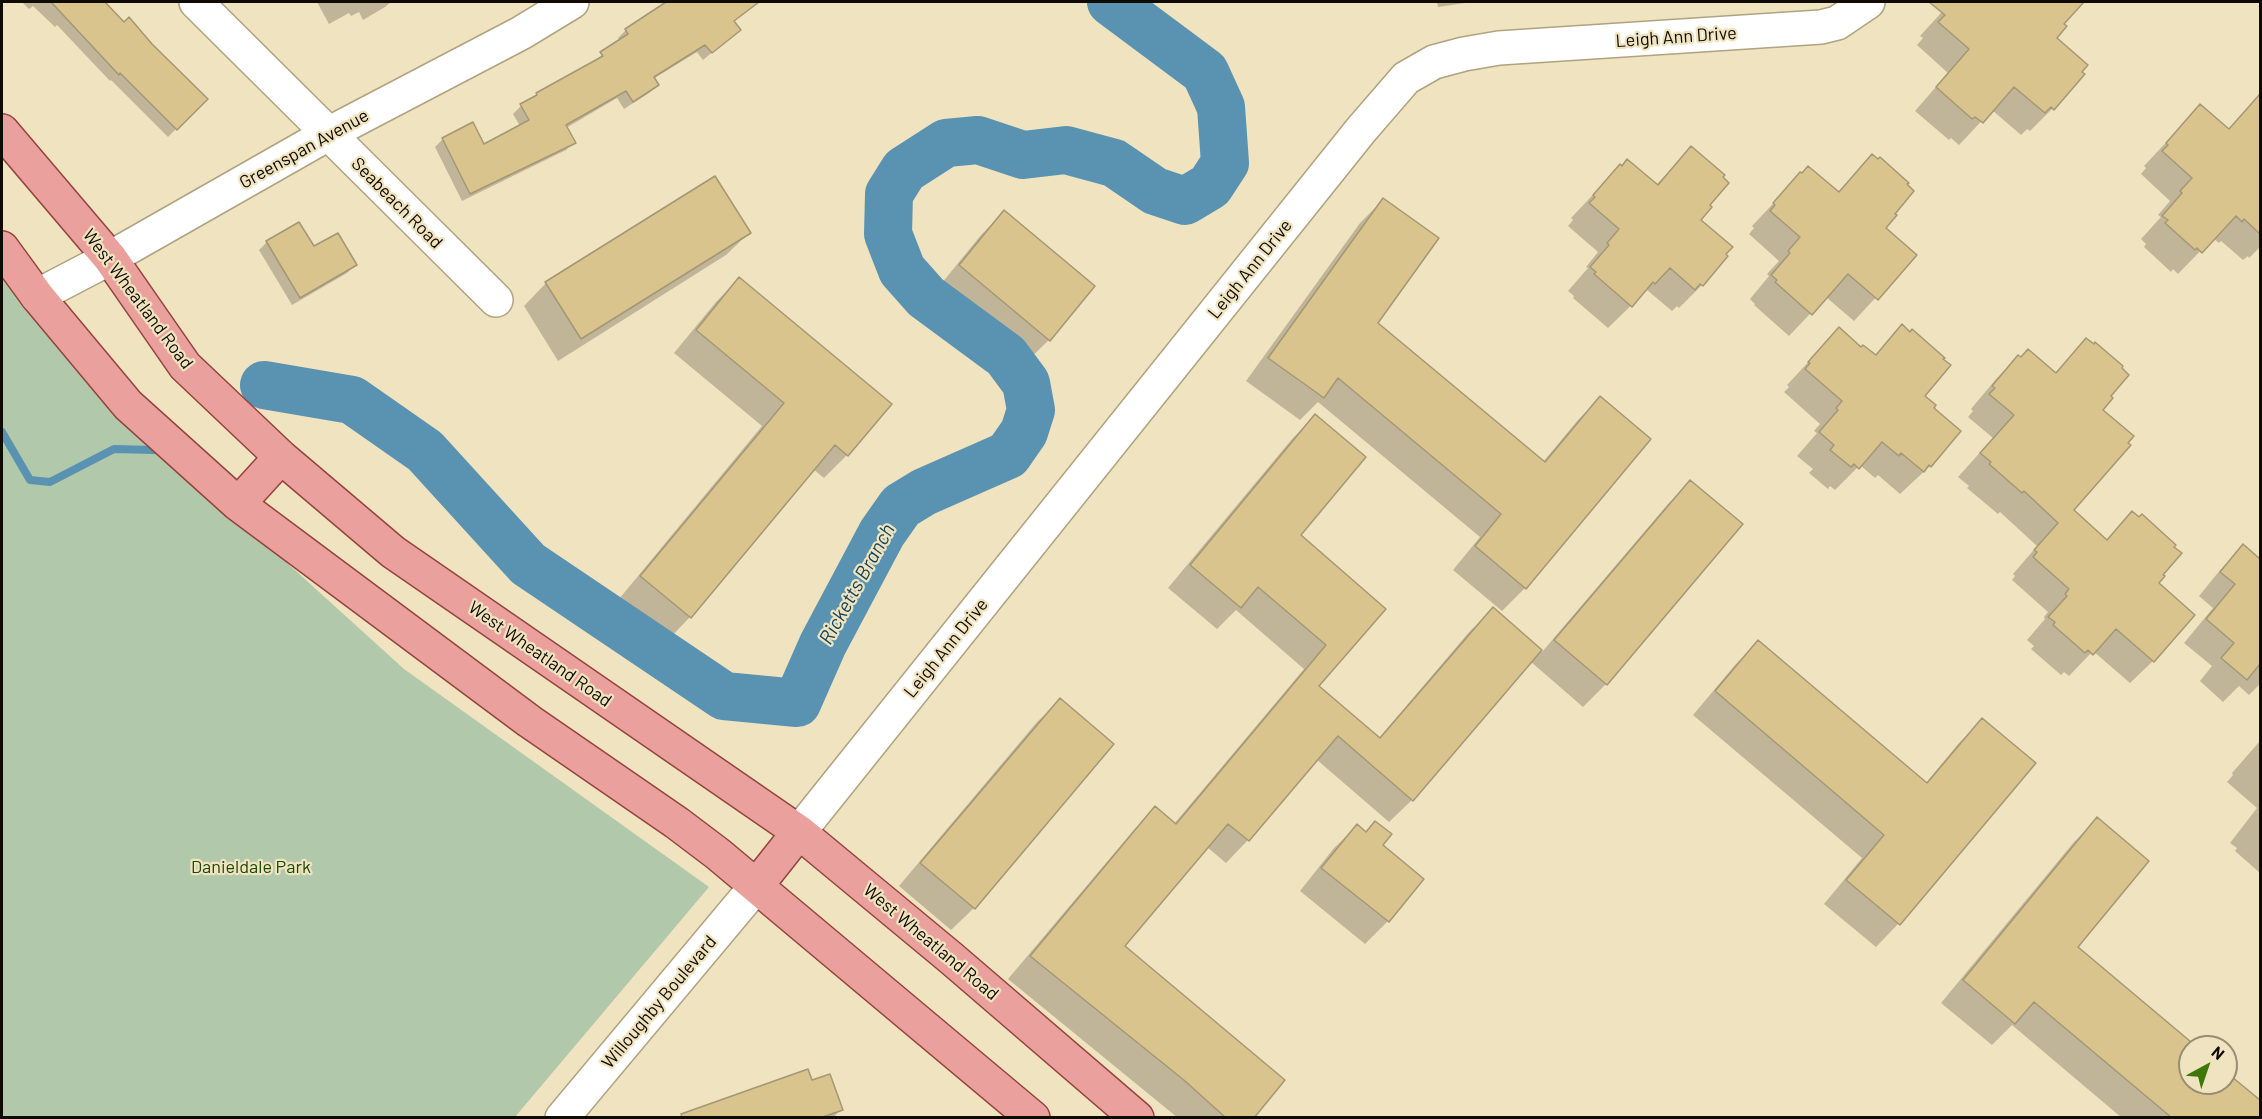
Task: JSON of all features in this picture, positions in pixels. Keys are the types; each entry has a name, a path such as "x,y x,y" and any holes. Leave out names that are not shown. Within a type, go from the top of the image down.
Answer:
{"main road":[{"name":"West Wheatland Road","path":"2,131 110,258 185,366 281,457 393,552 799,832 951,958 1137,1118"},
{"path":"2,248 36,296 128,405 238,504 529,721 677,823 757,885 1033,1118"},
{"path":"238,504 281,457"},
{"path":"757,885 799,832"}],"street":[{"name":"Seabeach Road","path":"196,2 496,300"},
{"name":"Greenspan Avenue","path":"36,296 110,258 328,134 521,33 572,2"},
{"name":"Leigh Ann Drive","path":"799,832 1386,99 1406,78 1434,62 1499,48 1821,27 1837,23 1868,2"},
{"name":"Willoughby Boulevard","path":"562,1118 757,885"}],"green space":[{"name":"Danieldale Park","path":"2,276 92,386 404,669 709,887 515,1117 2,1117"}],"building":[{"path":"51,2 105,2 124,22 129,17 152,44 208,99 177,130 120,73 119,75"},
{"path":"666,2 759,2 734,21 741,30 712,53 705,45 654,77 659,85 633,102 626,91 566,125 576,143 470,194 442,138 473,122 484,144 529,120 520,104 603,56 600,52 628,34 625,29"},
{"path":"1929,2 2084,2 2064,24 2067,26 2057,38 2088,65 2082,72 2085,74 2054,110 2051,107 2045,113 2014,87 1983,123 1975,117 1972,119 1936,87 1969,49 1938,22 1945,15"},
{"path":"2260,94 2260,234 2244,219 2242,222 2236,216 2202,253 2197,248 2195,250 2165,223 2168,220 2162,216 2192,178 2162,151 2168,145 2166,143 2200,104 2229,129"},
{"path":"1691,146 1725,175 1723,177 1729,183 1710,205 1712,207 1701,220 1733,247 1703,286 1700,284 1695,290 1670,268 1655,284 1653,282 1632,307 1594,274 1596,272 1590,267 1619,229 1589,203 1595,197 1593,195 1627,159 1658,185"},
{"path":"1872,154 1878,159 1880,157 1909,183 1907,184 1914,191 1886,228 1917,255 1878,300 1848,274 1812,315 1775,282 1777,280 1771,275 1800,237 1770,211 1775,205 1773,203 1808,166 1839,192"},
{"path":"715,176 751,233 581,339 545,282"},
{"path":"1383,198 1439,238 1378,323 1545,462 1600,396 1651,439 1526,589 1475,546 1501,514 1338,378 1324,398 1268,358"},
{"path":"1004,210 1095,286 1050,341 959,265"},
{"path":"299,222 314,246 338,233 357,265 300,298 266,241"},
{"path":"739,277 892,404 848,456 835,445 691,618 640,576 784,403 696,330"},
{"path":"1902,324 1910,332 1912,329 1951,365 1925,396 1936,405 1934,408 1961,431 1931,467 1929,465 1924,472 1901,453 1899,456 1882,442 1859,469 1854,464 1851,467 1830,450 1834,445 1819,432 1838,410 1836,408 1842,401 1805,369 1810,363 1808,362 1839,327 1861,347 1863,345 1876,355"},
{"path":"2086,338 2094,344 2095,342 2123,366 2122,368 2129,375 2111,396 2113,398 2103,410 2134,436 2128,443 2131,445 2074,510 2107,540 2132,511 2139,517 2142,514 2182,553 2159,583 2195,615 2154,662 2116,629 2093,655 2088,650 2085,653 2053,625 2055,622 2048,617 2067,596 2065,594 2069,589 2033,557 2037,552 2034,550 2058,523 2024,491 2022,493 1989,464 1991,462 1980,453 2014,415 1989,394 1995,388 1992,386 2018,355 2021,357 2028,349 2056,373"},
{"path":"1315,414 1366,457 1301,535 1386,609 1319,686 1380,738 1493,607 1542,650 1413,801 1338,736 1249,841 1228,824 1125,946 1285,1080 1254,1118 1226,1118 1185,1081 1030,956 1155,806 1176,824 1326,645 1258,587 1241,608 1190,565"},
{"path":"1690,480 1743,524 1607,685 1554,640"},
{"path":"2243,544 2260,559 2260,664 2247,680 2221,658 2234,643 2206,619 2235,584 2220,572"},
{"path":"1758,640 1927,783 1982,718 2036,763 1900,925 1846,880 1884,835 1715,691"},
{"path":"1060,698 1114,744 975,909 920,863"},
{"path":"2097,817 2149,861 2078,947 2183,1035 2178,1035 2178,1095 2238,1095 2238,1082 2260,1100 2260,1118 2172,1118 2034,1002 2015,1024 1963,980"},
{"path":"1375,821 1392,834 1383,845 1424,879 1389,922 1321,868 1357,824 1366,832"},
{"path":"808,1069 812,1080 830,1074 843,1110 820,1118 682,1118 681,1114"}],"waterway":[{"name":"Ricketts Branch","path":"264,385 352,400 425,451 528,564 724,696 797,703 823,644 882,533 901,506 924,492 1008,455 1024,432 1031,410 1026,383 1006,356 926,297 902,270 888,234 889,194 904,170 946,143 978,140 1023,155 1066,150 1114,163 1155,191 1185,201 1210,186 1225,163 1221,107 1205,72 1111,2"},
{"name":"Ricketts Branch","path":"2,432 30,480 50,482 114,449 154,450"}]}
